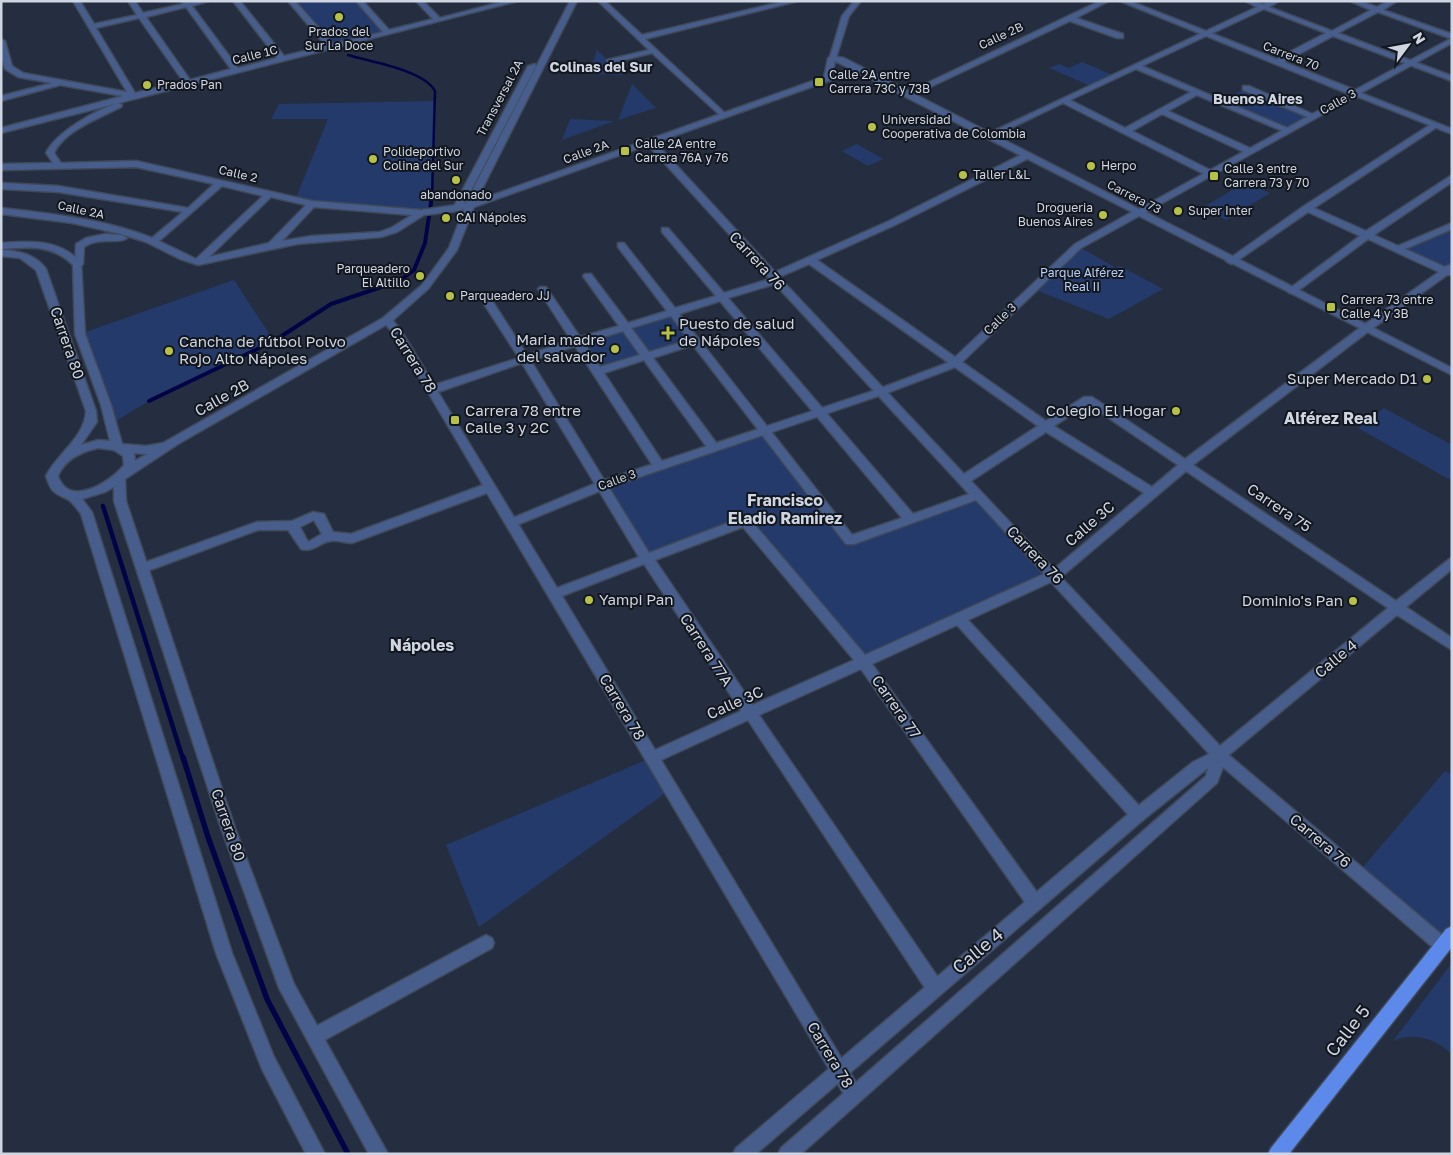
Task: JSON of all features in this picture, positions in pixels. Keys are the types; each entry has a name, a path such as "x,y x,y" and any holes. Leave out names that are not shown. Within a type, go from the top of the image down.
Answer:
{"main road":[{"name":"Calle 5","path":"1277,1154 1447,939"}],"street":[{"path":"76,1 133,96"},
{"path":"131,1 188,83"},
{"path":"92,28 186,3 205,1"},
{"path":"236,1 283,60"},
{"path":"291,1 330,47"},
{"path":"359,1 388,33"},
{"path":"419,1 438,20"},
{"path":"470,1 480,10"},
{"name":"Calle 1C","path":"1,131 133,96 514,1"},
{"name":"Transversal 2A","path":"457,208 566,1"},
{"name":"Transversal 2A","path":"470,205 574,1"},
{"path":"601,1 722,116"},
{"path":"639,38 795,1"},
{"path":"832,58 846,16 858,1"},
{"name":"Calle 2B","path":"908,94 1106,1"},
{"name":"Carrera 70","path":"1123,1 1452,126"},
{"name":"Carrera 70","path":"1135,1 1205,33 1281,60 1452,132"},
{"path":"1248,1 1452,79"},
{"path":"986,136 1276,1"},
{"path":"1353,1 1452,39"},
{"path":"1281,60 1394,1"},
{"path":"186,3 236,71"},
{"path":"1070,18 1120,36"},
{"name":"Calle 3","path":"512,523 603,485 765,429 880,392 954,364 1078,246 1452,39"},
{"path":"1,41 8,67 20,75 133,96"},
{"path":"610,62 653,51"},
{"name":"Calle 2A","path":"470,205 481,203 828,78 832,58"},
{"name":"Carrera 73","path":"832,58 841,60 986,136 1452,372"},
{"path":"1135,66 1288,130"},
{"path":"1,98 61,83"},
{"path":"1246,88 1313,116"},
{"path":"1126,131 1196,92"},
{"path":"58,165 50,153 51,146 60,138 133,96"},
{"path":"1065,100 1209,173"},
{"path":"1161,111 1249,151"},
{"path":"1231,260 1307,208 1436,125"},
{"name":"Carrera 76","path":"650,142 774,279 1055,575 1219,755 1447,939"},
{"path":"432,390 576,342 721,298 774,279 1026,156"},
{"name":"Calle 2","path":"1,168 136,164 312,204 421,213 470,205"},
{"path":"1292,291 1367,235 1452,178"},
{"path":"154,241 190,211 220,182"},
{"path":"1,186 58,189 190,211"},
{"path":"198,262 270,194"},
{"path":"273,245 312,204"},
{"path":"387,320 426,287 454,248 470,205"},
{"path":"1307,208 1450,271"},
{"name":"Calle 2A","path":"1,211 52,216 126,232 154,241 185,259 198,262"},
{"path":"198,262 273,245 314,239 375,237 397,230 421,213"},
{"path":"1398,249 1452,226"},
{"path":"665,230 910,520"},
{"name":"Calle 2A","path":"78,264 79,246 92,238 108,237 154,241"},
{"path":"1,246 48,245 64,249 78,264"},
{"path":"621,245 850,541 978,495"},
{"name":"Carrera 80","path":"1,253 24,256 31,259 41,269 91,411 91,422 67,456 54,469 52,483 62,493 71,495 86,512 224,953 268,1063 316,1154"},
{"path":"810,260 954,364 1045,426 1152,492"},
{"name":"Carrera 80","path":"78,264 80,334 121,447 130,460 123,476 120,501 228,828 287,988 379,1154"},
{"name":"Calle 3C","path":"653,757 1055,575 1185,465 1365,329 1450,271"},
{"path":"588,276 713,447"},
{"path":"543,289 659,466"},
{"name":"Carrera 77A","path":"489,304 525,359 647,559 749,714 935,988"},
{"name":"Calle 2B","path":"123,476 174,441 387,320"},
{"name":"Carrera 78","path":"387,320 397,332 432,390 854,1095"},
{"path":"596,372 696,341"},
{"name":"Carrera 75","path":"1045,426 1088,399 1452,645"},
{"path":"963,480 1045,426"},
{"name":"Calle 2B","path":"121,447 146,450 174,441"},
{"path":"67,456 98,444 121,447"},
{"path":"71,495 97,492 123,476"},
{"path":"294,525 294,530 305,546 311,546 329,536 352,539 490,487"},
{"path":"142,568 257,526 294,525 313,516 318,516 329,536"},
{"name":"Carrera 77","path":"647,559 744,521 864,663 1035,903"},
{"path":"554,594 647,559"},
{"name":"Calle 4","path":"742,1154 1138,815 1198,766 1219,755 1452,562"},
{"path":"960,619 1138,815"},
{"name":"Calle 4","path":"788,1154 1212,779 1219,755"},
{"path":"315,1036 486,943"}],"green space":[{"name":"Prados del Sur La Doce","path":"291,1 359,1 388,33 331,47"},
{"path":"597,50 623,75 589,74"},
{"path":"1082,62 1115,76 1093,87 1049,68 1059,64 1069,68"},
{"path":"632,84 656,108 618,120"},
{"path":"1246,88 1313,116 1288,130 1221,102"},
{"name":"Polideportivo Colina del Sur","path":"436,101 431,212 295,200 328,119 271,119 279,104"},
{"path":"570,119 614,121 562,140"},
{"path":"857,144 883,159 868,166 842,151"},
{"path":"1246,182 1270,193 1226,220 1202,208"},
{"path":"1452,226 1452,267 1446,271 1398,249"},
{"name":"Parque Alférez Real II","path":"1078,246 1116,268 1120,266 1163,289 1109,319 1031,288"},
{"name":"Cancha de fútbol Polvo Rojo Alto Nápoles","path":"234,280 274,341 149,401 111,424 80,334"},
{"path":"674,313 696,341 596,372 576,342"},
{"path":"1384,408 1452,445 1452,481 1358,428"},
{"path":"765,429 850,541 978,495 1055,575 864,663 745,521 647,559 603,485"},
{"path":"653,757 671,789 479,927 446,845"},
{"path":"1445,771 1452,775 1452,934 1442,945 1358,873"},
{"path":"1452,963 1452,1055 1439,1044 1424,1038 1409,1037 1393,1041"}],"waterway":[{"path":"348,55 409,72 429,84 435,91 432,197"},
{"path":"149,401 274,341 331,304 399,281 414,270 425,243 432,196"},
{"path":"103,506 183,759"},
{"path":"183,757 208,837 267,999 348,1154"}],"place":[{"name":"Prados del Sur La Doce","path":"339,17"},
{"name":"Calle 2A entre Carrera 73C y 73B","path":"819,82"},
{"name":"Prados Pan","path":"147,85"},
{"name":"Universidad Cooperativa de Colombia","path":"872,127"},
{"name":"Calle 2A entre Carrera 76A y 76","path":"625,151"},
{"name":"Polideportivo Colina del Sur","path":"373,159"},
{"name":"Herpo","path":"1091,166"},
{"name":"Taller L&L","path":"963,175"},
{"name":"Calle 3 entre Carrera 73 y 70","path":"1214,176"},
{"name":"abandonado","path":"456,180"},
{"name":"Super Inter","path":"1178,211"},
{"name":"Drogueria Buenos Aires","path":"1103,215"},
{"name":"CAI Nápoles","path":"446,218"},
{"name":"Parqueadero El Altillo","path":"420,276"},
{"name":"Parqueadero JJ","path":"450,296"},
{"name":"Carrera 73 entre Calle 4 y 3B","path":"1331,307"},
{"name":"Puesto de salud de Nápoles","path":"668,333"},
{"name":"Maria madre del salvador","path":"615,349"},
{"name":"Cancha de fútbol Polvo Rojo Alto Nápoles","path":"169,351"},
{"name":"Super Mercado D1","path":"1427,379"},
{"name":"Colegio El Hogar","path":"1176,411"},
{"name":"Carrera 78 entre Calle 3 y 2C","path":"455,420"},
{"name":"Yampi Pan","path":"589,600"},
{"name":"Dominio's Pan","path":"1353,601"}],"district":[{"name":"Colinas del Sur","path":"601,67"},
{"name":"Buenos Aires","path":"1258,99"},
{"name":"Alférez Real","path":"1331,418"},
{"name":"Francisco Eladio Ramirez","path":"785,509"},
{"name":"Nápoles","path":"422,645"}]}
